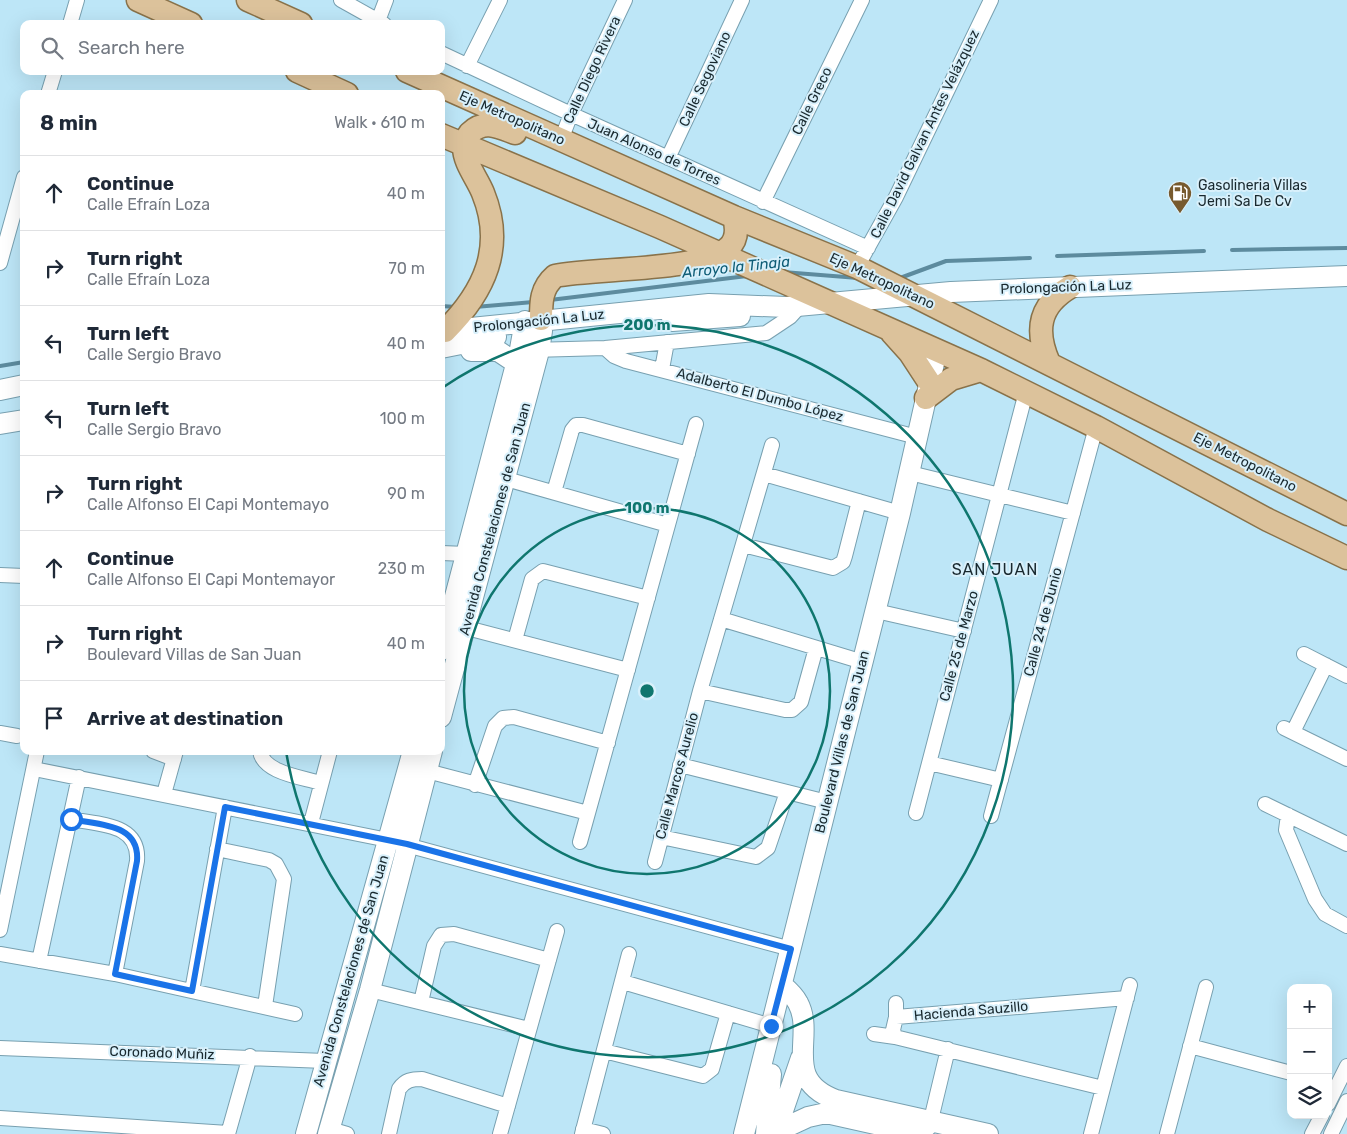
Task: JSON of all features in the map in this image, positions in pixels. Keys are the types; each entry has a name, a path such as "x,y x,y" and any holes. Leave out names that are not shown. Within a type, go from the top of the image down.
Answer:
{"main road":[{"path":"138,0 182,20"},
{"path":"248,0 292,20"},
{"path":"306,75 338,90"},
{"name":"Eje Metropolitano","path":"416,75 734,216 865,271 1347,514"},
{"path":"446,336 474,295 488,268 492,249 493,229 482,191 466,158 464,145 468,136 476,127 486,124 495,125 533,140 549,143 561,140"},
{"path":"445,137 830,302 981,370 1096,427 1346,560"},
{"path":"728,258 736,234 734,216"},
{"path":"532,330 547,282 555,276 728,258"},
{"path":"1022,390 1015,374 1017,366 1022,360 1040,359 1044,314 1055,298 1070,287"},
{"path":"886,327 910,353 928,390 951,379 981,370"}],"street":[{"path":"71,20 77,0"},
{"path":"340,0 377,20"},
{"path":"381,20 386,0"},
{"path":"467,66 500,0"},
{"name":"Calle Diego Rivera","path":"561,140 571,114 625,0"},
{"name":"Calle Segoviano","path":"668,158 742,0"},
{"name":"Calle Greco","path":"763,202 862,0"},
{"name":"Calle David Galvan Antes Velázquez","path":"865,271 868,248 896,197 991,0"},
{"name":"Juan Alonso de Torres","path":"445,55 763,202 868,248"},
{"path":"49,90 54,75"},
{"path":"0,263 20,191"},
{"name":"Prolongación La Luz","path":"446,336 532,330 709,304 793,306 906,291 951,292 1347,276"},
{"path":"446,336 498,351 532,330 605,348 766,333 790,317 793,306"},
{"name":"Avenida Constelaciones de San Juan","path":"445,703 506,479 532,330"},
{"name":"Avenida Constelaciones de San Juan","path":"445,635 532,330"},
{"path":"662,370 667,342"},
{"name":"Adalberto El Dumbo López","path":"605,348 614,356 626,361 918,437"},
{"name":"Boulevard Villas de San Juan","path":"744,1134 876,611 938,350"},
{"path":"0,390 20,387"},
{"name":"Calle 25 de Marzo","path":"916,813 1000,494 1022,390"},
{"path":"0,424 20,421"},
{"path":"580,842 696,424"},
{"path":"554,492 572,430 576,425 583,425 688,454"},
{"name":"Calle 24 de Junio","path":"991,816 1096,427"},
{"name":"Calle Marcos Aurelio","path":"655,862 700,691 772,445"},
{"path":"910,473 1073,513"},
{"path":"764,474 900,513"},
{"path":"506,479 668,524"},
{"path":"743,545 834,568 843,562 859,501"},
{"path":"445,553 467,554"},
{"path":"515,640 532,579 543,571 648,598"},
{"path":"0,575 20,576"},
{"path":"876,611 964,631"},
{"path":"721,620 863,662"},
{"path":"467,628 628,670"},
{"path":"700,691 792,710 801,702 816,648"},
{"path":"1304,654 1347,676"},
{"path":"1326,665 1288,730 1347,759"},
{"path":"475,785 495,726 503,718 514,718 608,743"},
{"path":"0,733 17,736"},
{"path":"0,930 36,755"},
{"path":"164,794 175,755"},
{"path":"261,755 263,760 271,768 320,783"},
{"path":"311,824 329,755"},
{"name":"Avenida Constelaciones de San Juan","path":"335,1132 370,990 412,755"},
{"name":"Avenida Constelaciones de San Juan","path":"306,1134 325,1061 398,842 431,755"},
{"path":"929,763 1001,780"},
{"path":"680,765 827,802"},
{"path":"34,769 398,842 791,949"},
{"path":"426,771 588,813"},
{"path":"39,961 79,777"},
{"path":"661,837 752,858 761,856 768,848 787,792"},
{"path":"1265,804 1347,844"},
{"path":"192,991 225,807"},
{"path":"1288,815 1286,830 1315,899 1326,914 1347,926"},
{"path":"71,819 125,831 137,845 137,861 115,974"},
{"path":"217,849 269,860 276,864 284,878 265,1006"},
{"path":"500,1134 557,932"},
{"path":"421,1002 434,946 438,938 447,933 549,960"},
{"path":"0,954 115,974 296,1014"},
{"path":"603,1134 582,1131 629,954"},
{"path":"623,982 771,1026 776,1036 767,1096 772,1134"},
{"path":"772,1134 801,1058 804,1025 802,1014 793,994 782,985"},
{"path":"1167,1134 1206,987"},
{"path":"370,990 529,1029"},
{"name":"Hacienda Sauzillo","path":"1091,1134 1129,992 896,1017 893,1030 895,1037 1103,1088"},
{"path":"896,1002 896,1017"},
{"path":"604,1052 703,1076 712,1069 728,1013"},
{"path":"874,1034 895,1037"},
{"path":"1190,1046 1287,1072"},
{"name":"Coronado Muñiz","path":"0,1048 250,1056 325,1061"},
{"path":"926,1130 948,1049"},
{"path":"0,1118 228,1134 250,1056"},
{"path":"801,1058 807,1076 816,1089 836,1100 926,1130"},
{"path":"1333,1084 1347,1066"},
{"path":"389,1134 399,1089 403,1084 411,1080 422,1080 508,1106"},
{"path":"808,1117 804,1105 816,1089"},
{"path":"1331,1134 1347,1101"},
{"path":"772,1134 808,1117 826,1113 926,1130 988,1134"},
{"path":"1312,1134 1320,1119"}],"waterway":[{"name":"Arroyo la Tinaja","path":"1232,250 1347,248"},
{"name":"Arroyo la Tinaja","path":"1057,256 1204,251"},
{"name":"Arroyo la Tinaja","path":"900,278 946,261 1030,258"},
{"name":"Arroyo la Tinaja","path":"783,272 858,278"},
{"name":"Arroyo la Tinaja","path":"550,300 747,276"},
{"name":"Arroyo la Tinaja","path":"475,307 533,302"},
{"name":"Arroyo la Tinaja","path":"445,306 456,307"},
{"name":"Arroyo la Tinaja","path":"0,366 20,363"}],"place":[{"name":"Gasolineria Villas Jemi Sa De Cv","path":"1180,214"}],"district":[{"name":"SAN JUAN","path":"995,569"}],"route":[{"path":"71,819 125,831 137,845 137,861 115,974 192,991 225,807 407,844 791,949 771,1026"}]}
